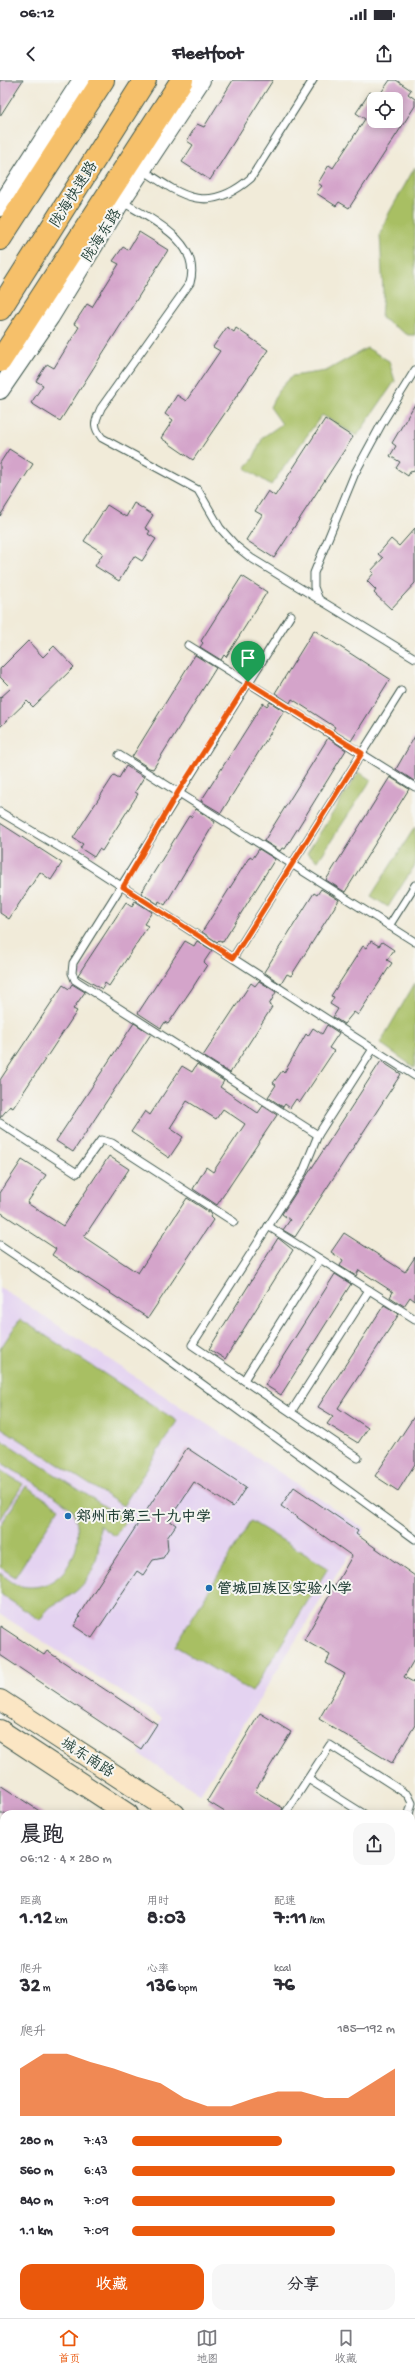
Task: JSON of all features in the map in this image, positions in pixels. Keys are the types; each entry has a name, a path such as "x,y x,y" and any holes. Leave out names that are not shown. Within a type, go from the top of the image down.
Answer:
{"highway":[{"path":"0,240 103,80"},
{"name":"陇海快速路","path":"0,309 145,80"},
{"path":"0,361 182,80"}],"main road":[{"name":"城东南路","path":"0,1700 169,1810"},
{"name":"城东南路","path":"0,1730 122,1810"}],"street":[{"path":"2,201 82,80"},
{"name":"陇海东路","path":"0,390 50,317 122,201 201,80"}],"lane":[{"path":"143,170 189,198 216,198 237,190 250,178 313,80"},
{"path":"122,201 173,235 184,245 192,261 192,274 190,283 101,408 96,421 95,429 102,438 198,490 220,528 236,546 251,558 415,658"},
{"path":"319,600 314,587 314,572 355,474 381,425 415,370"},
{"path":"290,614 178,792 123,887 73,963 72,973 75,980 318,1135"},
{"path":"188,645 415,787"},
{"path":"233,958 401,691"},
{"path":"119,755 415,942"},
{"path":"0,812 123,887 415,1076"},
{"path":"389,926 415,885"},
{"path":"358,1458 192,1345 303,1172 318,1135 373,1049"},
{"path":"0,1123 77,1173 101,1140 112,1143 234,1222"},
{"path":"268,1226 415,1319"},
{"path":"0,1245 150,1346 415,1539"},
{"path":"244,1380 320,1259"},
{"path":"291,1412 369,1290"},
{"path":"288,1810 330,1745 408,1795 412,1803 410,1810"},
{"path":"308,1779 358,1810"}],"shaded area":[{"path":"0,1287 365,1529 200,1794 139,1754 162,1718 0,1614"}],"green space":[{"path":"415,167 415,335 408,335 381,318 383,292 380,234 389,213"},
{"path":"367,348 389,361 395,381 357,436 322,415 271,485 245,468 253,459 263,437 282,424 270,407 278,391 292,376 326,371"},
{"path":"359,772 371,780 318,861 307,853"},
{"path":"415,827 415,865 388,907 371,896"},
{"path":"415,983 415,1068 380,1043"},
{"path":"20,1319 177,1421 123,1506 0,1427 0,1349"},
{"path":"0,1439 126,1520 115,1536 99,1525 99,1546 90,1575 77,1591 49,1608 40,1620 0,1594 0,1573 13,1583 21,1586 36,1587 49,1583 60,1575 69,1564 75,1551 78,1537 77,1523 72,1510 68,1506 0,1462"},
{"path":"0,1470 23,1484 0,1520"},
{"path":"26,1486 59,1508 15,1577 0,1567 0,1526"},
{"path":"251,1521 328,1568 252,1692 175,1646"}],"building":[{"path":"0,80 23,80 0,116"},
{"path":"233,80 273,80 210,180 182,162 193,145 187,141 197,124 204,127"},
{"path":"390,80 396,80 411,90 408,94 415,99 415,106 403,125 403,92 382,92"},
{"path":"367,96 367,128 401,128 349,208 339,202 336,206 316,193 322,186 318,183 329,165 333,168 365,119 356,113"},
{"path":"139,232 168,250 60,421 31,403 43,385 36,381 47,364 54,368 79,327 74,324 87,304 92,307 119,264 113,261 123,247 128,250"},
{"path":"227,327 234,332 236,328 268,350 193,460 161,438 173,420 165,414 177,395 186,401 220,351 213,347"},
{"path":"415,404 415,471 410,472 408,476 396,468 400,462 390,456 396,446 392,443"},
{"path":"325,419 353,437 274,558 246,540 262,515 255,511 268,491 275,496"},
{"path":"9,449 33,464 0,516 0,463"},
{"path":"134,503 153,515 145,528 150,531 148,534 156,539 142,561 134,556 119,581 95,566 103,553 84,541 107,505 126,517"},
{"path":"415,528 415,583 391,609 374,593 376,590 367,581 374,573 371,571 383,558 378,554 391,539 399,546"},
{"path":"242,576 267,592 226,657 224,655 221,660 200,647 203,643 201,641"},
{"path":"314,630 390,679 351,741 333,730 335,727 292,699 290,703 275,693"},
{"path":"28,641 43,657 54,646 74,667 33,707 27,701 0,727 0,698 11,688 0,677 0,669"},
{"path":"195,655 216,668 153,769 149,768 132,757"},
{"path":"270,702 284,711 221,813 201,801 263,703 267,706"},
{"path":"415,736 415,779 414,781 396,769"},
{"path":"328,738 346,750 285,849 282,848 280,851 264,841"},
{"path":"126,766 144,777 135,792 138,794 102,851 99,849 94,857 80,848 83,844 73,838 114,775 119,778"},
{"path":"390,777 409,789 345,892 326,880"},
{"path":"196,809 215,822 165,905 159,901 158,904 141,893 189,816 191,817"},
{"path":"0,823 62,863 51,880 40,872 9,919 0,913"},
{"path":"259,849 275,859 223,942 219,940 217,942 202,932 250,856 253,858"},
{"path":"321,889 339,900 291,976 287,974 281,984 264,972 314,893 317,895"},
{"path":"135,901 152,912 144,924 148,926 109,986 105,983 102,989 78,975 126,902 132,906"},
{"path":"185,941 194,946 197,941 212,950 204,962 207,965 193,987 168,1024 165,1022 161,1028 138,1013"},
{"path":"371,941 379,946 382,942 394,950 387,960 392,963 358,1015 354,1012 344,1024 333,1017 338,1009 330,1004 334,997 331,996 363,946 366,948"},
{"path":"259,981 276,992 269,1005 272,1007 230,1073 203,1056 251,983 255,986"},
{"path":"72,984 85,992 73,1009 77,1011 13,1108 10,1106 0,1118 0,1080 63,985 69,989"},
{"path":"134,1023 151,1034 73,1152 56,1141"},
{"path":"327,1025 339,1033 329,1048 334,1051 300,1102 296,1099 290,1108 285,1104 283,1107 268,1097 276,1085 273,1083 282,1071 284,1073 306,1034 308,1036 313,1028 322,1034"},
{"path":"381,1061 401,1074 295,1237 283,1230 290,1220 282,1214"},
{"path":"197,1064 224,1081 220,1087 258,1113 263,1106 277,1115 217,1205 193,1189 206,1167 213,1172 245,1124 223,1109 216,1119 187,1101 170,1128 183,1137 169,1158 131,1132 145,1111 150,1115 182,1066 192,1072"},
{"path":"109,1156 129,1169 84,1237 138,1273 187,1198 212,1214 210,1217 213,1220 148,1318 52,1255 56,1249 0,1212 0,1193 22,1160 46,1175 27,1203 63,1226"},
{"path":"344,1233 405,1272 415,1257 415,1301 410,1297 404,1306 390,1297 393,1292 359,1270 356,1276 340,1266 343,1260 331,1252"},
{"path":"278,1238 293,1250 225,1359 209,1349"},
{"path":"335,1274 351,1284 281,1395 265,1385"},
{"path":"384,1305 399,1314 338,1408 368,1428 358,1443 327,1424 333,1416 318,1407"},
{"path":"415,1415 415,1464 398,1491 375,1476"},
{"path":"187,1448 246,1487 233,1507 194,1482 169,1520 176,1525 167,1538 168,1550 163,1558 153,1560 143,1575 137,1571 92,1638 74,1626 80,1617 78,1616"},
{"path":"294,1487 358,1531 356,1534 415,1576 415,1658 404,1677 415,1683 415,1725 392,1763 319,1719 345,1674 326,1663 330,1655 304,1640 352,1556 281,1506"},
{"path":"0,1626 44,1655 47,1651 157,1724 141,1749 0,1655"},
{"path":"260,1713 291,1732 255,1791 283,1808 282,1810 222,1810 207,1801"},
{"path":"0,1785 38,1810 0,1810"}],"place":[{"name":"郑州市第三十九中学","path":"68,1516"},
{"name":"管城回族区实验小学","path":"209,1588"}],"route":[{"path":"248,682 362,753 233,958 123,887 178,792 248,682"}]}
